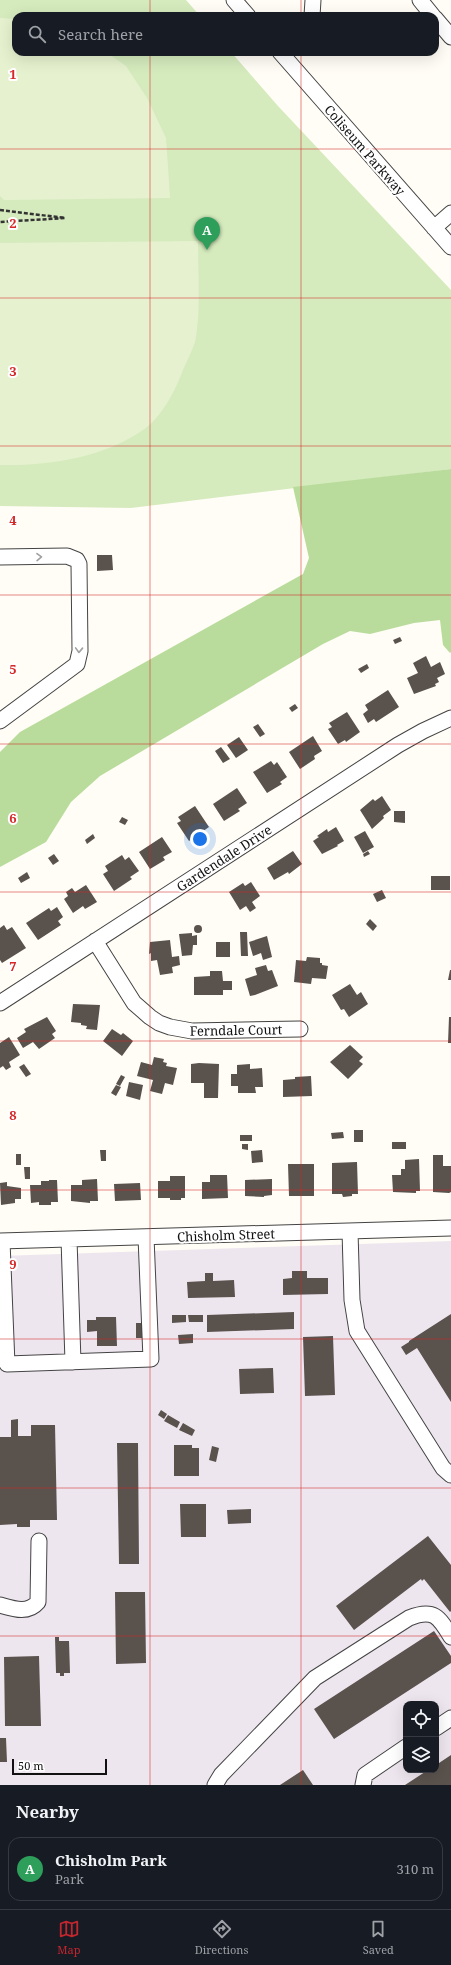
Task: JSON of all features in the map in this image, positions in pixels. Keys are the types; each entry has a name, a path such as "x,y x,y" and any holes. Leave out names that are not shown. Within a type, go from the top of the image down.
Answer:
{"street":[{"path":"234,0 244,12"},
{"path":"312,12 313,0"},
{"path":"420,0 430,12"},
{"path":"439,23 451,37"},
{"name":"Coliseum Parkway","path":"284,56 451,247"},
{"path":"434,228 451,213"},
{"path":"0,557 67,556 74,557 77,560 79,564 80,651 76,664 0,721"},
{"name":"Gardendale Drive","path":"0,1003 398,745 423,730 451,718"},
{"name":"Ferndale Court","path":"95,941 134,1003 150,1017 164,1025 192,1031 300,1029"},
{"name":"Chisholm Street","path":"1,1241 451,1228"},
{"path":"350,1231 352,1300 357,1330 443,1468 451,1475"},
{"path":"1,1241 7,1364 151,1359 146,1237"},
{"path":"69,1239 74,1362"},
{"path":"0,1605 24,1610 33,1608 38,1602 39,1541"},
{"path":"215,1785 221,1775 315,1678 409,1618 421,1613 432,1614 441,1621 451,1637"},
{"path":"439,1726 451,1718"},
{"path":"363,1785 365,1775 403,1749"}],"path":[{"path":"0,210 65,218 0,222"}],"shaded area":[{"path":"451,1241 451,1785 0,1785 0,1256"}],"green space":[{"path":"0,0 186,0 196,12 12,12 12,56 234,56 278,106 451,290 451,469 131,508 0,506"},
{"path":"0,18 12,19 12,56 112,56 126,66 147,98 166,138 170,198 4,200 0,196"},
{"path":"198,241 199,305 195,342 172,395 162,411 150,425 127,440 93,454 56,462 0,465 0,243"},
{"path":"451,469 450,653 443,645 440,620 414,623 370,634 350,631 323,644 100,776 71,802 46,842 0,867 0,752 20,732 303,574 309,558 293,487"}],"building":[{"path":"97,555 112,555 113,570 97,571"},
{"path":"400,637 402,641 395,644 393,640"},
{"path":"426,656 431,667 440,662 445,674 437,678 439,682 435,684 436,686 414,694 407,678 418,673 413,663"},
{"path":"367,664 369,668 361,673 358,669"},
{"path":"388,690 399,707 376,722 374,719 368,723 363,714 368,710 365,705"},
{"path":"295,704 298,708 292,712 289,708"},
{"path":"347,712 360,732 346,742 345,740 338,744 328,729 332,727 329,723"},
{"path":"258,724 265,734 260,737 253,727"},
{"path":"313,736 322,751 314,756 315,759 300,769 289,752"},
{"path":"239,737 248,750 236,758 227,745"},
{"path":"221,747 230,759 223,763 215,751"},
{"path":"271,761 274,765 277,762 287,777 280,782 282,784 267,793 253,772"},
{"path":"237,788 247,803 238,809 240,811 224,821 213,804"},
{"path":"382,796 391,810 383,816 384,818 372,829 360,810 373,799 375,801"},
{"path":"195,806 209,827 189,841 177,823 181,821 178,817"},
{"path":"394,811 405,811 405,823 394,822"},
{"path":"122,817 128,820 125,825 119,822"},
{"path":"336,827 344,841 337,845 338,846 322,854 313,841 327,829 328,832"},
{"path":"365,831 374,847 363,853 354,837"},
{"path":"93,834 95,838 87,844 85,840"},
{"path":"162,837 172,852 163,857 165,860 150,869 139,852"},
{"path":"293,851 302,864 289,874 288,872 274,880 267,868"},
{"path":"368,851 370,854 364,857 363,854"},
{"path":"54,854 59,861 53,865 48,858"},
{"path":"122,855 125,860 129,857 139,871 130,877 132,879 114,891 103,874 108,871 105,866"},
{"path":"27,872 30,878 21,883 18,878"},
{"path":"431,876 450,876 450,890 431,890"},
{"path":"251,882 260,896 252,902 256,908 250,912 246,906 240,910 229,892 243,883 245,886"},
{"path":"86,885 97,902 85,909 83,906 73,913 64,899 68,896 66,892 72,888 75,892"},
{"path":"382,890 386,898 377,902 373,894"},
{"path":"57,907 63,917 58,921 61,925 38,940 26,923 49,908 51,911"},
{"path":"370,919 377,926 373,931 366,924"},
{"path":"4,925 7,930 12,927 26,948 2,963 0,960 0,928"},
{"path":"198,925 201,926 201,932 198,933 195,932 194,929 195,926"},
{"path":"240,932 247,932 248,956 241,956"},
{"path":"192,933 192,936 197,935 197,945 193,945 192,955 182,956 179,934"},
{"path":"267,936 272,957 263,960 261,953 253,956 249,942"},
{"path":"170,940 172,957 179,956 180,965 172,967 173,973 160,975 157,960 151,961 151,953 149,954 150,942"},
{"path":"216,942 230,942 230,957 216,957"},
{"path":"307,957 320,958 320,963 322,963 322,965 328,966 326,979 312,978 311,984 294,982 296,960 306,961"},
{"path":"266,965 268,971 272,970 278,986 250,996 245,979 257,975 255,968"},
{"path":"450,970 451,980 448,980"},
{"path":"210,971 222,971 223,981 232,981 232,990 223,990 223,995 194,995 194,977 210,976"},
{"path":"350,984 357,995 361,992 368,1004 349,1017 344,1009 341,1010 332,995"},
{"path":"73,1004 100,1005 97,1030 86,1029 87,1026 81,1025 81,1023 71,1022"},
{"path":"47,1017 56,1031 52,1034 55,1038 39,1049 33,1042 23,1048 17,1038 26,1032 24,1029"},
{"path":"449,1017 451,1017 451,1043 448,1043"},
{"path":"112,1029 121,1035 123,1033 133,1041 122,1056 103,1041"},
{"path":"9,1037 20,1055 9,1062 11,1067 6,1070 3,1066 0,1068 0,1043"},
{"path":"350,1045 363,1057 359,1061 363,1064 348,1079 330,1062"},
{"path":"154,1057 164,1059 163,1062 167,1063 166,1066 177,1068 173,1085 165,1083 162,1094 150,1091 153,1080 137,1076 141,1062 152,1065"},
{"path":"24,1064 31,1074 26,1077 19,1067"},
{"path":"191,1064 219,1064 218,1098 204,1098 204,1083 191,1083"},
{"path":"250,1064 250,1069 262,1068 263,1087 255,1087 256,1093 238,1093 238,1086 231,1086 231,1074 237,1074 237,1065"},
{"path":"121,1075 125,1077 120,1086 116,1084"},
{"path":"311,1076 312,1096 283,1097 283,1080 295,1079 295,1077"},
{"path":"129,1082 143,1085 140,1100 126,1096"},
{"path":"116,1085 121,1087 116,1096 111,1093"},
{"path":"354,1130 363,1130 363,1142 354,1142"},
{"path":"343,1132 344,1138 332,1139 331,1133"},
{"path":"240,1135 252,1135 252,1141 240,1141"},
{"path":"392,1142 406,1142 406,1149 392,1149"},
{"path":"242,1144 248,1144 248,1150 242,1149"},
{"path":"100,1150 106,1150 106,1161 101,1161"},
{"path":"262,1150 263,1162 252,1163 251,1151"},
{"path":"16,1154 21,1154 21,1165 16,1165"},
{"path":"433,1155 443,1155 443,1166 451,1166 451,1192 449,1193 433,1192"},
{"path":"419,1159 420,1191 416,1191 416,1193 393,1192 392,1175 401,1175 401,1169 405,1169 405,1160"},
{"path":"357,1162 358,1194 343,1197 342,1194 332,1194 332,1163"},
{"path":"288,1164 314,1164 314,1196 289,1196"},
{"path":"24,1167 30,1167 30,1179 25,1179"},
{"path":"210,1175 227,1175 228,1198 202,1199 202,1182 210,1182"},
{"path":"170,1176 185,1176 185,1198 181,1198 181,1200 170,1200 170,1198 158,1198 158,1181 170,1181"},
{"path":"97,1179 98,1201 90,1201 90,1203 71,1201 71,1185 82,1185 82,1180"},
{"path":"272,1179 272,1195 264,1197 245,1196 245,1180"},
{"path":"57,1180 58,1202 51,1202 51,1205 39,1205 39,1202 31,1203 30,1185 41,1185 41,1181"},
{"path":"7,1182 7,1186 21,1188 21,1199 15,1199 15,1203 1,1205 0,1183"},
{"path":"140,1183 141,1200 115,1201 114,1184"},
{"path":"292,1271 307,1271 307,1278 328,1278 328,1294 283,1295 283,1279 292,1278"},
{"path":"205,1273 213,1273 213,1281 234,1280 235,1297 188,1298 187,1282 205,1281"},
{"path":"294,1312 294,1329 207,1332 207,1315"},
{"path":"451,1314 451,1402 417,1348 406,1355 401,1347"},
{"path":"172,1315 186,1315 186,1322 172,1323"},
{"path":"188,1315 203,1315 203,1322 189,1322"},
{"path":"96,1317 116,1317 117,1346 97,1346 97,1331 87,1332 87,1320 96,1320"},
{"path":"136,1323 148,1323 148,1338 136,1338"},
{"path":"193,1334 193,1343 179,1344 178,1335"},
{"path":"333,1336 335,1395 305,1396 303,1337"},
{"path":"273,1368 274,1393 240,1394 239,1369"},
{"path":"161,1410 167,1414 164,1419 158,1415"},
{"path":"168,1415 180,1422 177,1428 164,1421"},
{"path":"18,1419 18,1436 31,1436 31,1425 55,1425 57,1520 30,1520 30,1527 17,1527 17,1524 0,1525 0,1437 11,1437 11,1420"},
{"path":"183,1423 195,1430 192,1436 179,1430"},
{"path":"117,1443 138,1443 139,1564 119,1564"},
{"path":"174,1445 192,1445 192,1448 199,1448 199,1476 174,1476"},
{"path":"212,1446 219,1448 216,1462 209,1460"},
{"path":"180,1504 206,1504 206,1537 181,1537"},
{"path":"251,1509 251,1523 228,1524 227,1510"},
{"path":"428,1536 451,1565 451,1611 450,1612 424,1579 422,1581 421,1579 354,1630 336,1606"},
{"path":"115,1592 145,1592 146,1663 116,1664"},
{"path":"434,1631 451,1656 451,1663 334,1739 314,1709"},
{"path":"55,1637 59,1637 59,1641 69,1641 70,1673 64,1673 64,1676 60,1676 60,1673 56,1673"},
{"path":"39,1656 41,1726 5,1726 4,1657"},
{"path":"0,1738 6,1738 7,1762 0,1762"},
{"path":"451,1755 451,1785 405,1785 423,1773 439,1773 439,1763"},
{"path":"303,1770 313,1785 280,1785"}],"place":[{"name":"Chisholm Park","path":"207,250"}]}
